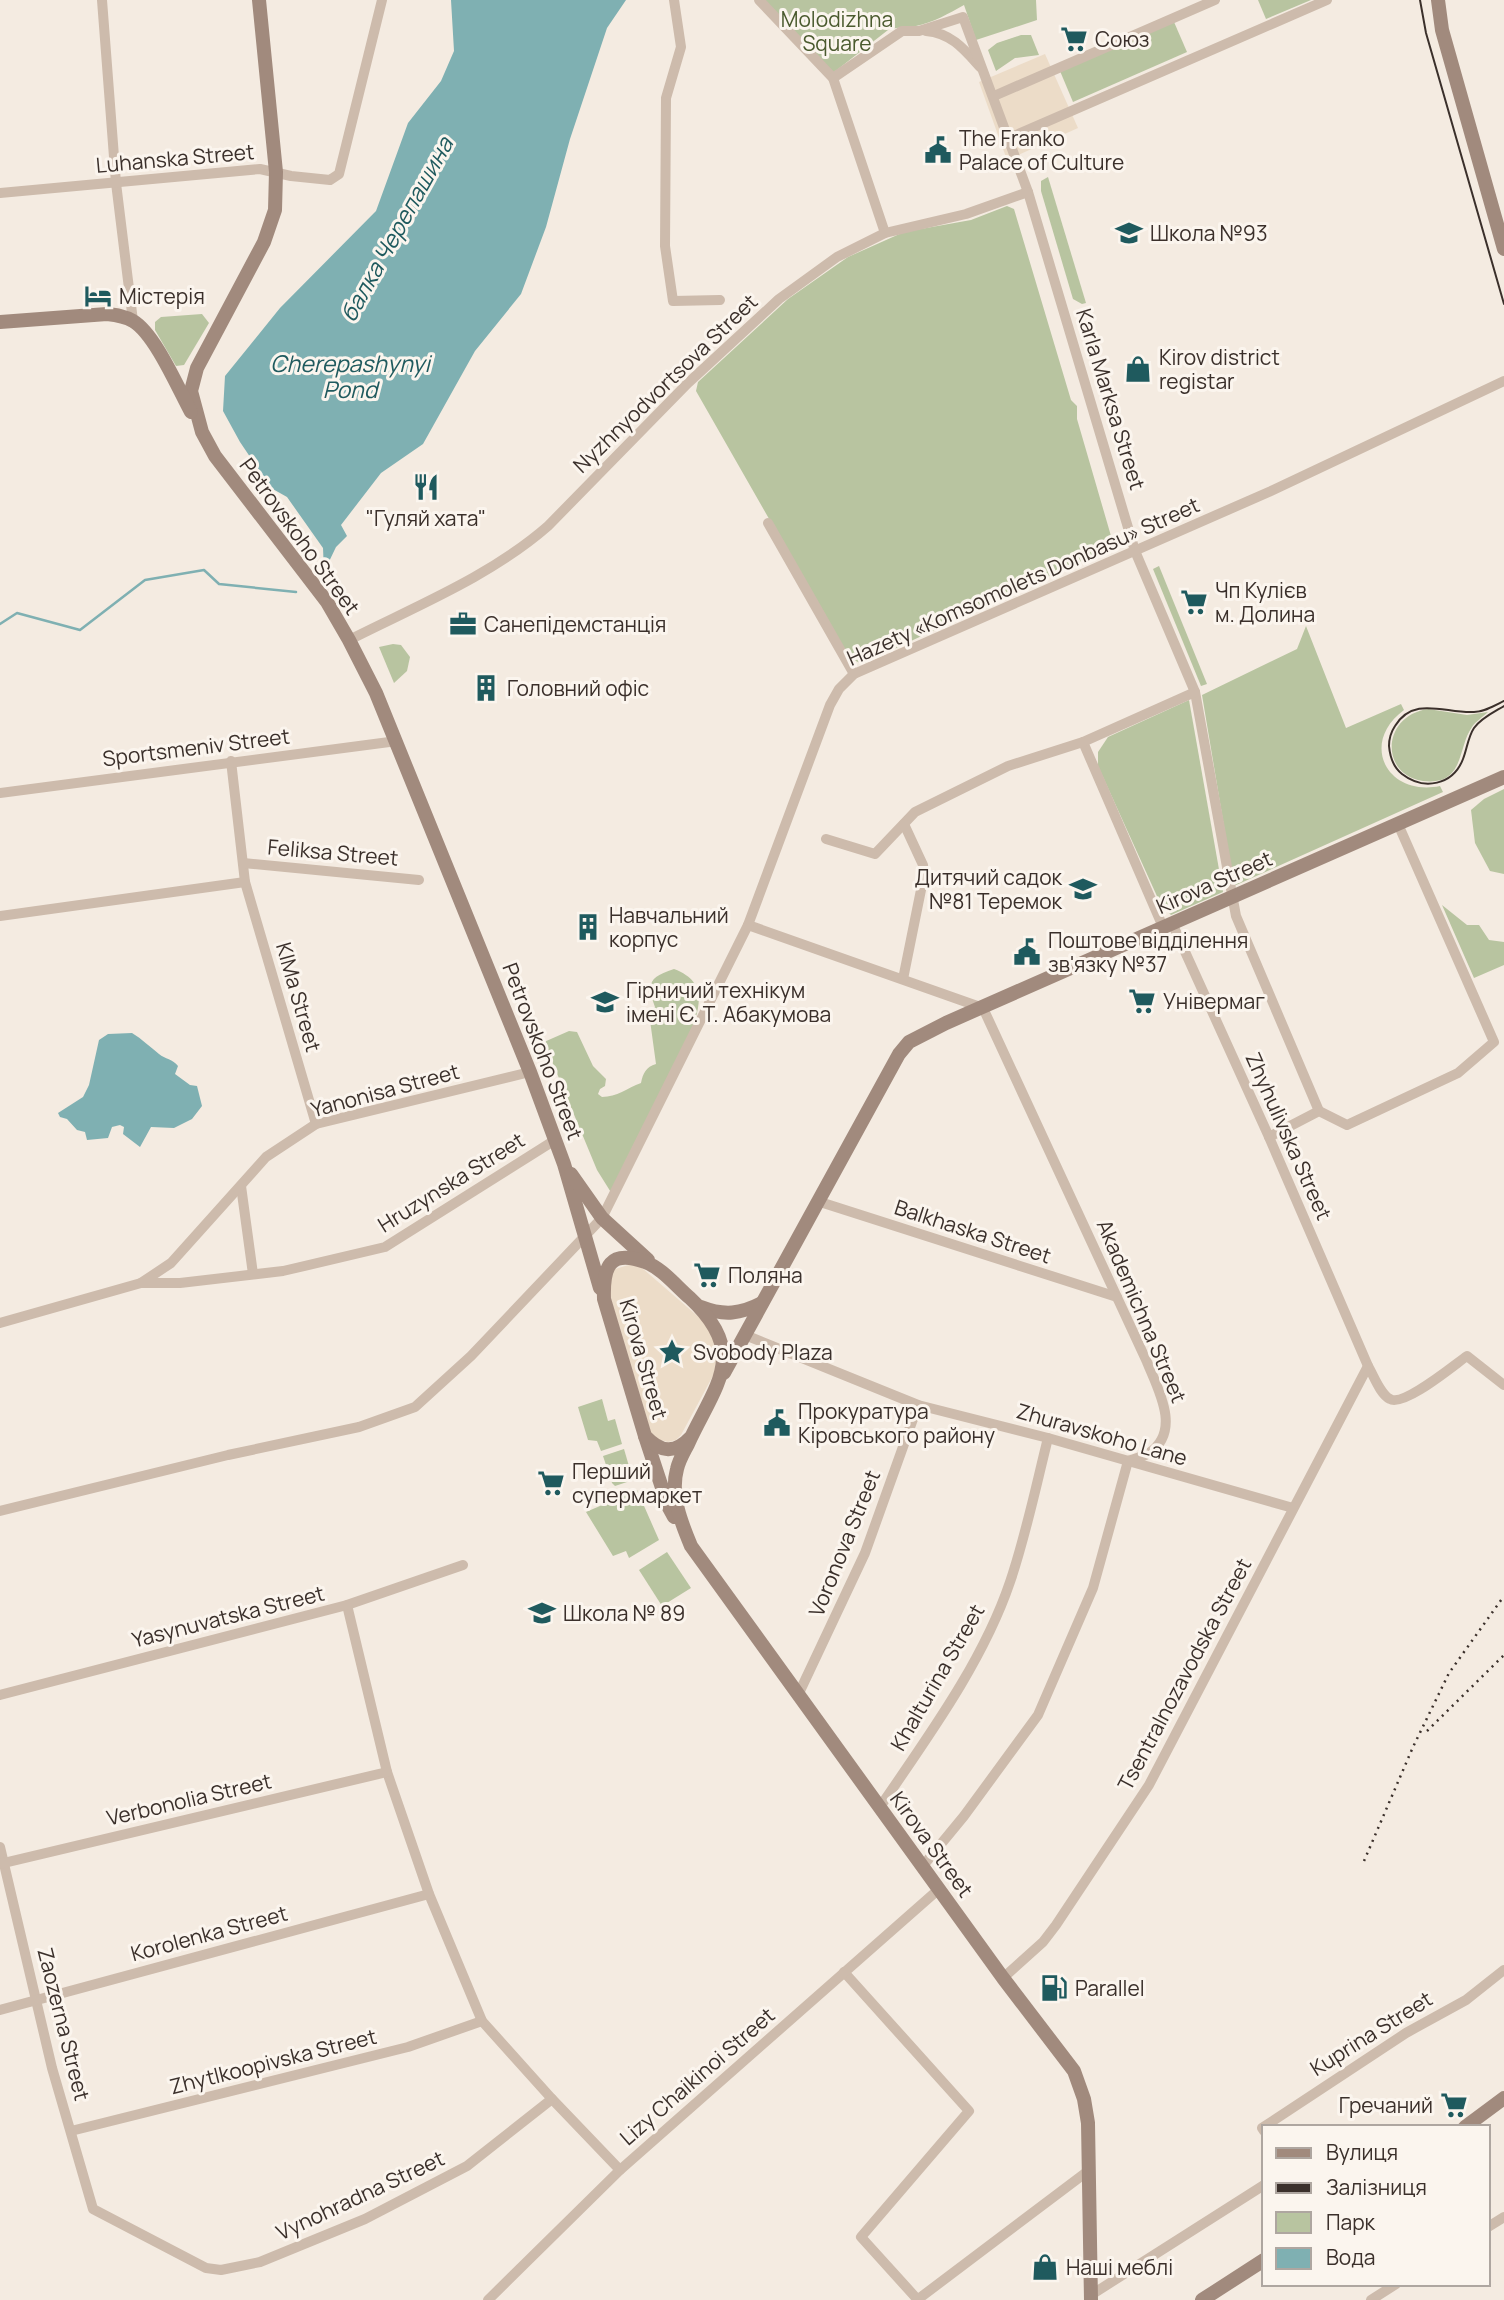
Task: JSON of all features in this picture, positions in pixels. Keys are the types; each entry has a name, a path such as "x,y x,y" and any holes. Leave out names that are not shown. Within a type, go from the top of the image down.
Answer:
{"main road":[{"name":"Petrovskoho Street","path":"259,0 276,173 275,210 264,242 197,368 191,391 202,432 215,457 327,602 349,640 397,741 530,1072 564,1164"},
{"path":"1437,0 1442,30 1504,249"},
{"path":"0,322 107,314 133,321 148,333 202,432"},
{"name":"Kirova Street","path":"1091,2297 1088,2123 1084,2099 1074,2071 922,1867 800,1693 691,1546 676,1505 677,1468 762,1303 903,1048 946,1023 1504,777"},
{"path":"564,1164 602,1218 654,1265"},
{"path":"564,1164 604,1299"},
{"name":"Kirova Street","path":"691,1437 681,1447 669,1450 651,1443 645,1436 604,1299 604,1276 608,1266 622,1256 630,1256 654,1265 698,1306 722,1341 724,1357 719,1383"},
{"path":"698,1306 716,1313 729,1314 746,1311 762,1303"},
{"path":"645,1436 668,1506 691,1546"},
{"path":"1468,2125 1504,2098"},
{"path":"1202,2300 1262,2261"}],"street":[{"path":"102,0 116,183 133,321"},
{"name":"Luhanska Street","path":"0,193 260,169 330,180 339,174 382,0"},
{"name":"Nyzhnyodvortsova Street","path":"674,0 681,47 666,97 665,246 673,301 720,300"},
{"path":"759,0 834,78 885,233"},
{"path":"994,96 1214,0"},
{"path":"1009,138 1327,0"},
{"name":"Karla Marksa Street","path":"919,31 963,17 986,74 1028,192 1135,551 1195,692 1236,916 1319,1111"},
{"path":"834,78 902,32 919,31 938,32 960,44 986,74"},
{"name":"Nyzhnyodvortsova Street","path":"349,640 523,548 548,526 688,383 779,299 837,257 885,233 966,214 1028,192"},
{"name":"Hazety «Komsomolets Donbasu» Street","path":"0,1511 228,1455 359,1427 415,1407 471,1356 602,1218 748,925 830,705 839,689 854,674 1270,491 1504,381"},
{"path":"768,523 854,674"},
{"path":"827,839 875,854 915,812 1008,766 1083,742 1195,692"},
{"name":"Sportsmeniv Street","path":"0,793 397,741"},
{"name":"Zhyhulivska Street","path":"1083,742 1269,1137 1368,1366 1382,1392 1390,1399 1396,1400 1411,1396 1467,1356 1504,1385"},
{"name":"KIMa Street","path":"231,761 245,882 316,1124"},
{"path":"902,979 924,875 923,865 904,824"},
{"path":"1269,1137 1319,1111 1347,1125 1458,1073 1494,1042 1398,824"},
{"name":"Feliksa Street","path":"243,863 419,880"},
{"path":"0,916 245,882"},
{"path":"748,925 983,1008"},
{"name":"Akademichna Street","path":"983,1008 1163,1401 1167,1423 1158,1443 1149,1453 1128,1461"},
{"name":"Yanonisa Street","path":"141,1283 171,1263 266,1157 316,1124 530,1072"},
{"name":"Hruzynska Street","path":"0,1323 141,1283 177,1283 283,1270 385,1247 555,1140"},
{"path":"241,1186 254,1274"},
{"name":"Balkhaska Street","path":"817,1201 1117,1297"},
{"path":"171,1263 177,1283"},
{"name":"Hruzynska Street","path":"177,1283 283,1270"},
{"name":"Zhuravskoho Lane","path":"745,1335 918,1405 1048,1438 1293,1508"},
{"name":"Tsentralnozavodska Street","path":"1003,1978 1043,1942 1056,1925 1149,1785 1368,1366"},
{"name":"Voronova Street","path":"800,1693 865,1553 918,1405"},
{"name":"Khalturina Street","path":"880,1807 935,1725 984,1642 1010,1583 1048,1438"},
{"path":"922,1867 964,1816 1038,1715 1093,1588 1128,1461"},
{"name":"Yasynuvatska Street","path":"0,1695 347,1605 463,1565"},
{"path":"347,1605 387,1772 429,1894 482,2021 620,2169"},
{"name":"Verbonolia Street","path":"2,1863 387,1772"},
{"name":"Zaozerna Street","path":"0,1847 52,2068 93,2209"},
{"name":"Lizy Chaikinoi Street","path":"488,2300 620,2169 939,1889"},
{"name":"Korolenka Street","path":"0,2010 429,1894"},
{"name":"Kuprina Street","path":"1265,2125 1406,2033 1466,2000 1504,1970"},
{"path":"844,1972 969,2111 861,2237 918,2300 1088,2171"},
{"name":"Zhytlkoopivska Street","path":"71,2132 408,2047 482,2021"},
{"name":"Vynohradna Street","path":"93,2209 206,2268 221,2270 260,2262 365,2219 467,2166 552,2099"},
{"path":"1091,2297 1262,2186"},
{"path":"1371,2300 1393,2286"}],"green space":[{"name":"Molodizhna Square","path":"764,0 1036,0 1037,20 976,40 964,5 928,23 888,30 833,73"},
{"path":"1258,0 1311,0 1266,19"},
{"path":"1174,22 1187,52 1073,102 1060,71"},
{"path":"1021,35 1031,35 1039,55 1015,58 996,71 988,50 997,43"},
{"path":"1048,177 1086,303 1082,304 1073,299 1041,191 1041,181"},
{"path":"1007,206 1014,209 1071,400 1077,406 1077,419 1111,536 1110,546 862,664 848,657 696,391 698,382 788,299 848,257 904,232 971,220"},
{"path":"202,314 209,323 184,365 176,366 155,330 155,322 161,317"},
{"path":"1159,566 1207,684 1201,686 1153,569"},
{"path":"1306,626 1346,728 1401,704 1404,710 1390,723 1383,737 1385,764 1393,775 1406,783 1421,787 1440,786 1443,792 1234,886 1202,695 1297,649"},
{"path":"401,645 410,657 407,671 394,683 379,647"},
{"path":"1189,700 1223,892 1171,915 1161,905 1098,766 1098,752 1108,737"},
{"path":"1428,709 1467,715 1488,712 1472,727 1453,772 1437,781 1423,781 1409,776 1399,768 1393,757 1394,733 1401,722"},
{"path":"1504,789 1504,874 1490,871 1475,843 1471,810 1484,799"},
{"path":"1442,905 1467,925 1479,925 1489,940 1504,942 1504,965 1474,978"},
{"path":"674,969 692,980 696,986 699,1002 695,1020 612,1194 597,1170 544,1042 569,1031 577,1032 593,1066 606,1079 605,1086 598,1094 602,1097 617,1094 641,1083 646,1071 656,1064 649,1013 655,1007 651,992 652,982"},
{"path":"602,1399 608,1421 615,1419 622,1444 601,1451 597,1441 588,1440 578,1407"},
{"path":"624,1449 633,1480 615,1486 603,1456"},
{"path":"637,1490 659,1540 629,1558 626,1551 613,1556 586,1512"},
{"path":"667,1552 691,1588 662,1606 639,1570"}],"shaded area":[{"path":"1045,54 1078,128 1007,160 979,82"},
{"name":"Svobody Plaza","path":"632,1264 642,1268 701,1319 709,1329 717,1348 715,1372 681,1435 668,1442 657,1439 651,1433 609,1293 609,1277 615,1269"}],"water":[{"name":"Cherepashynyi Pond","path":"451,0 626,0 607,28 570,139 546,227 521,294 475,351 423,444 381,473 341,525 347,536 336,547 324,572 323,548 287,497 271,488 223,411 225,376 280,308 376,211 408,123 441,81 454,51"},
{"path":"132,1033 178,1066 175,1074 190,1085 197,1086 202,1106 192,1119 174,1128 151,1127 140,1147 123,1134 124,1127 120,1125 112,1127 108,1138 87,1140 85,1132 77,1130 58,1113 83,1097 89,1085 99,1040 108,1034"}],"waterway":[{"name":"балка Черепашина","path":"0,624 17,613 80,630 145,580 204,570 219,584 296,592"}],"tram line":[{"path":"1420,0 1426,33 1504,304"},
{"path":"1504,701 1478,712 1431,708 1411,711 1395,726 1390,735 1389,750 1394,765 1402,774 1419,782 1428,784 1445,780 1458,768 1474,728 1484,718 1504,706"}],"railway":[{"path":"1364,1861 1413,1747 1449,1673 1504,1596"},
{"path":"1427,1731 1504,1655"}],"place":[{"name":"Союз","path":"1074,39"},
{"name":"The Franko Palace of Culture","path":"938,150"},
{"name":"Школа №93","path":"1129,233"},
{"name":"Містерія","path":"98,296"},
{"name":"Kirov district registar","path":"1138,369"},
{"name":"\"Гуляй хата\"","path":"426,487"},
{"name":"Чп Кулієв м. Долина","path":"1194,602"},
{"name":"Санепідемстанція","path":"463,624"},
{"name":"Головний офіс","path":"486,688"},
{"name":"Дитячий садок №81 Теремок","path":"1083,889"},
{"name":"Навчальний корпус","path":"588,927"},
{"name":"Поштове відділення зв'язку №37","path":"1027,952"},
{"name":"Універмаг","path":"1142,1001"},
{"name":"Гірничий технікум імені Є. Т. Абакумова","path":"605,1002"},
{"name":"Поляна","path":"707,1275"},
{"name":"Svobody Plaza","path":"672,1352"},
{"name":"Прокуратура Кіровського району","path":"777,1423"},
{"name":"Перший супермаркет","path":"551,1483"},
{"name":"Школа № 89","path":"542,1613"},
{"name":"Parallel","path":"1054,1988"},
{"name":"Гречаний","path":"1454,2105"},
{"name":"Наші меблі","path":"1045,2267"}]}
